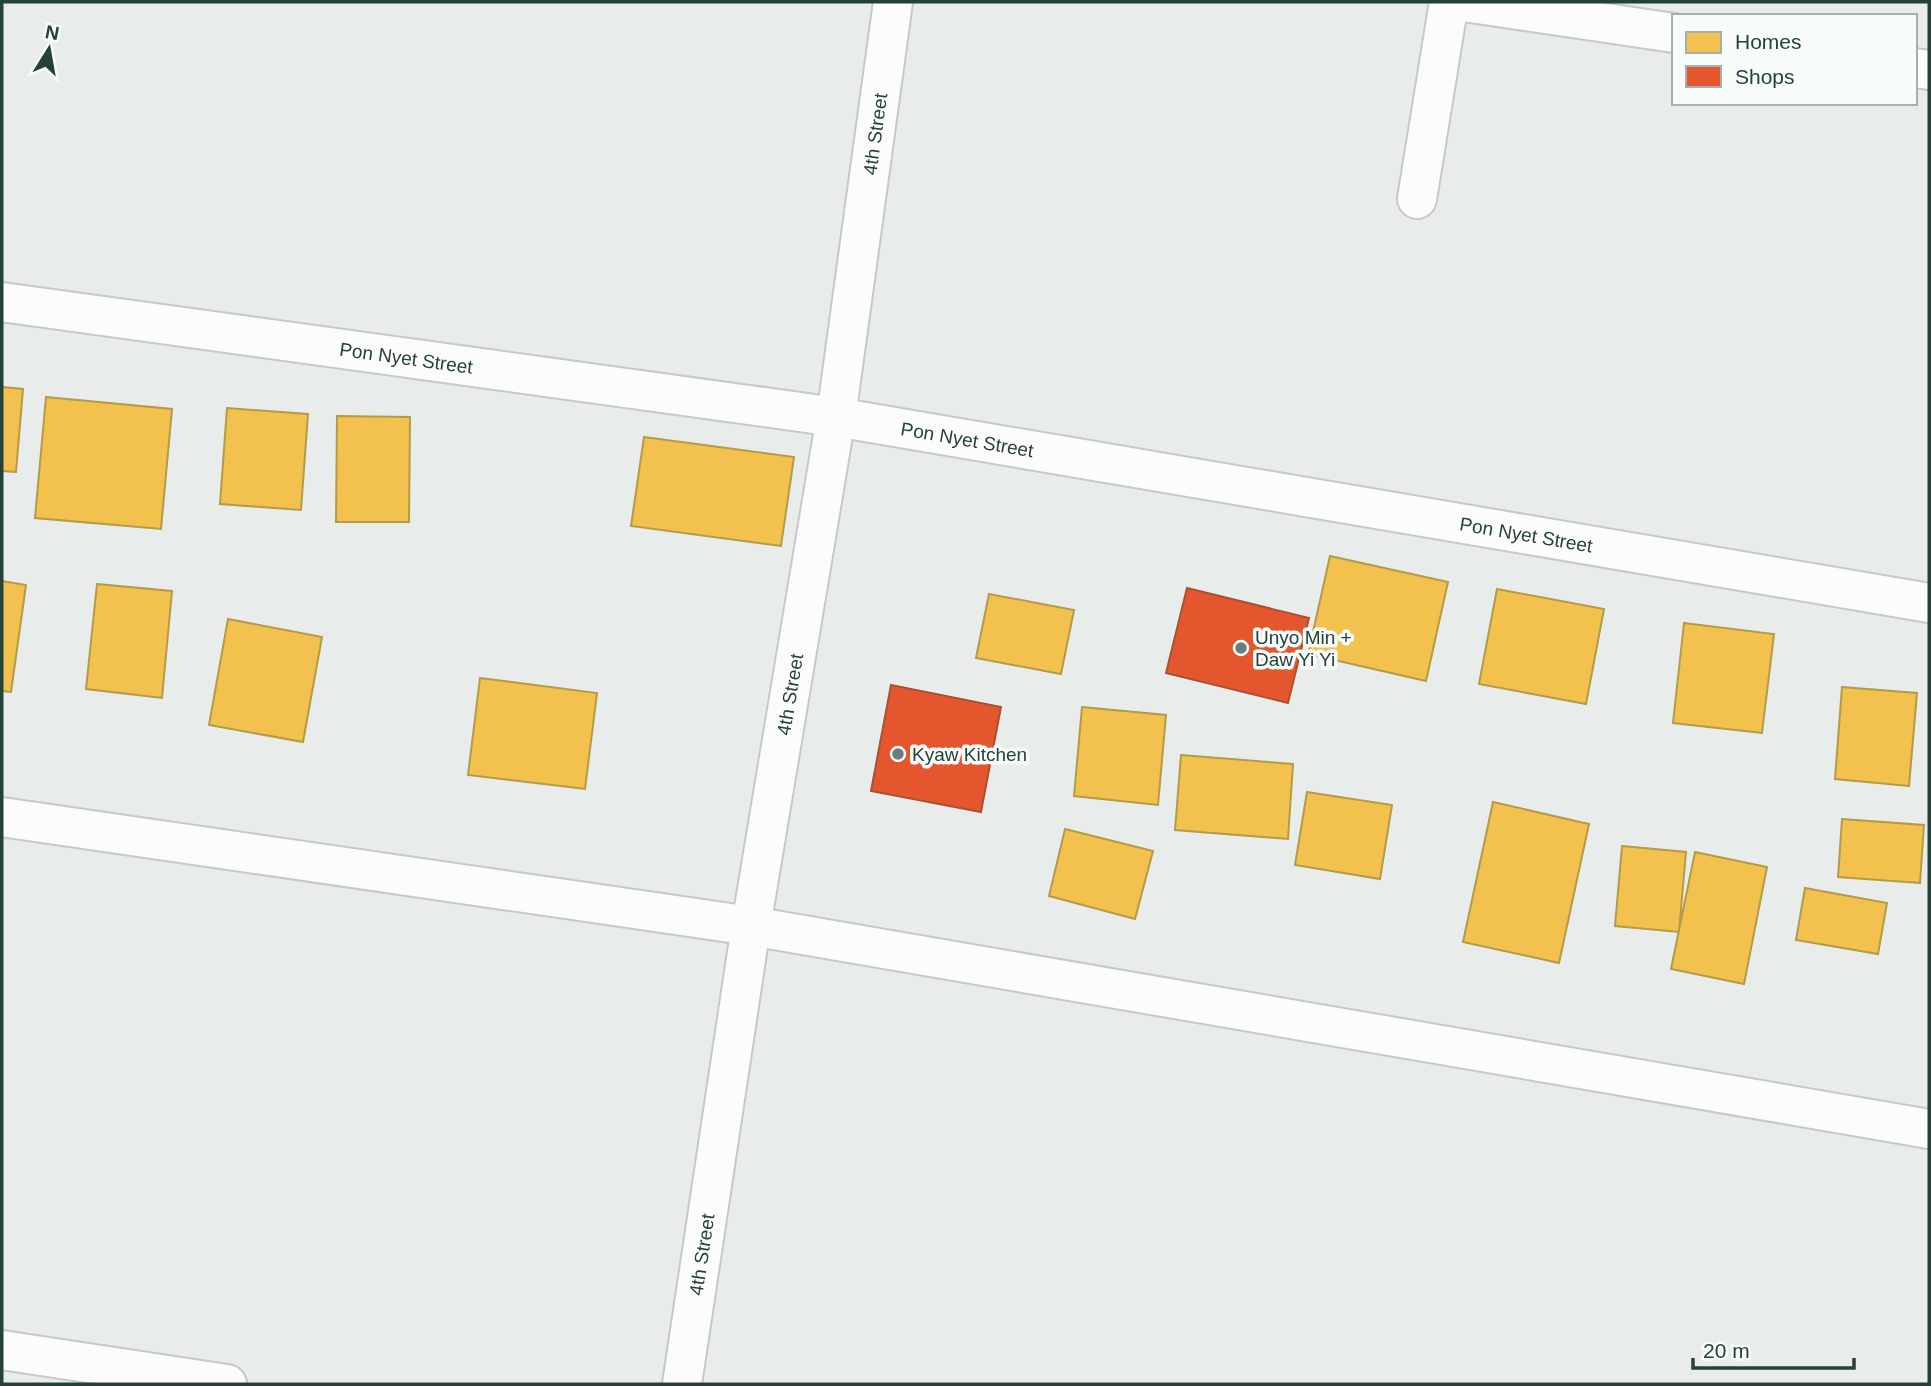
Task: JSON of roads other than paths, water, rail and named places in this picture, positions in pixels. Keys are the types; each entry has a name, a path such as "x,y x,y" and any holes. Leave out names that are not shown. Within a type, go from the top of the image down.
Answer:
{"street":[{"name":"4th Street","path":"682,1384 751,926 836,417 893,2"},
{"path":"1417,198 1449,2"},
{"path":"1464,2 1672,33"},
{"name":"Pon Nyet Street","path":"2,302 836,417 1929,603"},
{"path":"2,817 751,926 1929,1129"},
{"path":"2,1350 227,1384"}],"place":[{"name":"Unyo Min + Daw Yi Yi","path":"1241,648"},
{"name":"Kyaw Kitchen","path":"898,754"}]}
